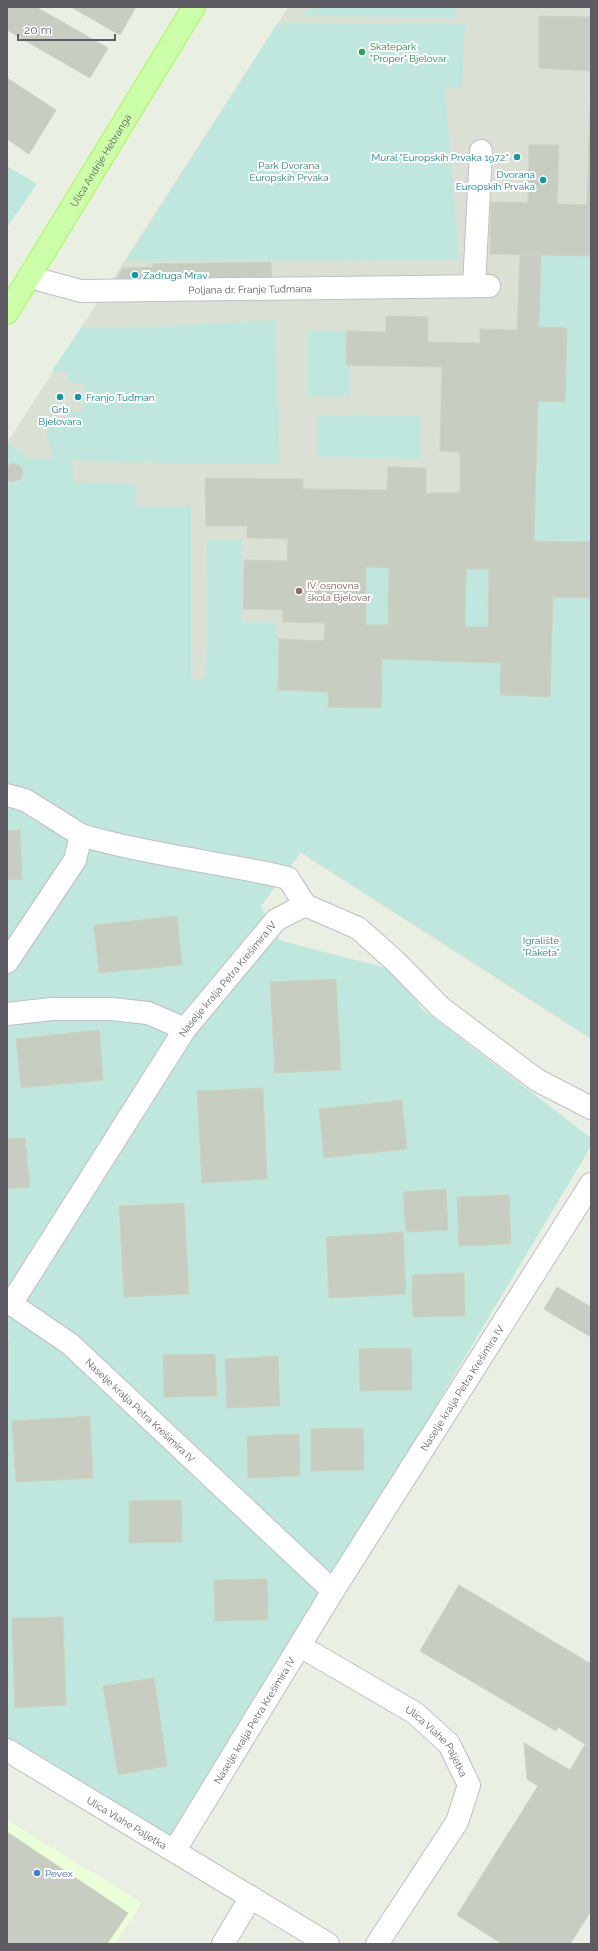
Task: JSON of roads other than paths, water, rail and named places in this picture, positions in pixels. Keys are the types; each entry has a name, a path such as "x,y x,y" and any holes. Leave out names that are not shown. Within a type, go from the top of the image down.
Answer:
{"main road":[{"name":"Ulica Andrije Hebranga","path":"7,313 194,7"}],"street":[{"name":"Poljana dr. Franje Tuđmana","path":"29,277 81,291 482,286 481,151"},
{"path":"7,795 25,800 81,835 121,847 240,867 288,878 305,905 358,928 396,962 440,1007 537,1080 591,1108"},
{"path":"7,962 75,860 81,835"},
{"name":"Naselje kralja Petra Krešimira IV","path":"305,905 276,920 186,1029 9,1303 70,1344 333,1591"},
{"path":"7,1014 52,1009 148,1012 186,1029"},
{"name":"Naselje kralja Petra Krešimira IV","path":"175,1850 333,1591 591,1184"},
{"name":"Ulica Vlahe Paljetka","path":"300,1646 415,1713 449,1744 469,1784 457,1822 377,1944"},
{"name":"Ulica Vlahe Paljetka","path":"7,1750 175,1850 328,1944"},
{"path":"223,1944 251,1897"}],"place":[{"name":"Skatepark \"Proper\" Bjelovar","path":"362,52"},
{"name":"Mural \"Europskih Prvaka 1972.\"","path":"517,157"},
{"name":"Dvorana Europskih Prvaka","path":"543,180"},
{"name":"Zadruga Mrav","path":"135,275"},
{"name":"Grb Bjelovara","path":"60,397"},
{"name":"Franjo Tuđman","path":"78,397"},
{"name":"IV. osnovna škola Bjelovar","path":"299,591"},
{"name":"Pevex","path":"37,1873"}],"park label":[{"name":"Park Dvorana Europskih Prvaka","path":"289,170"},
{"name":"Igralište \"Raketa\"","path":"541,946"}]}
